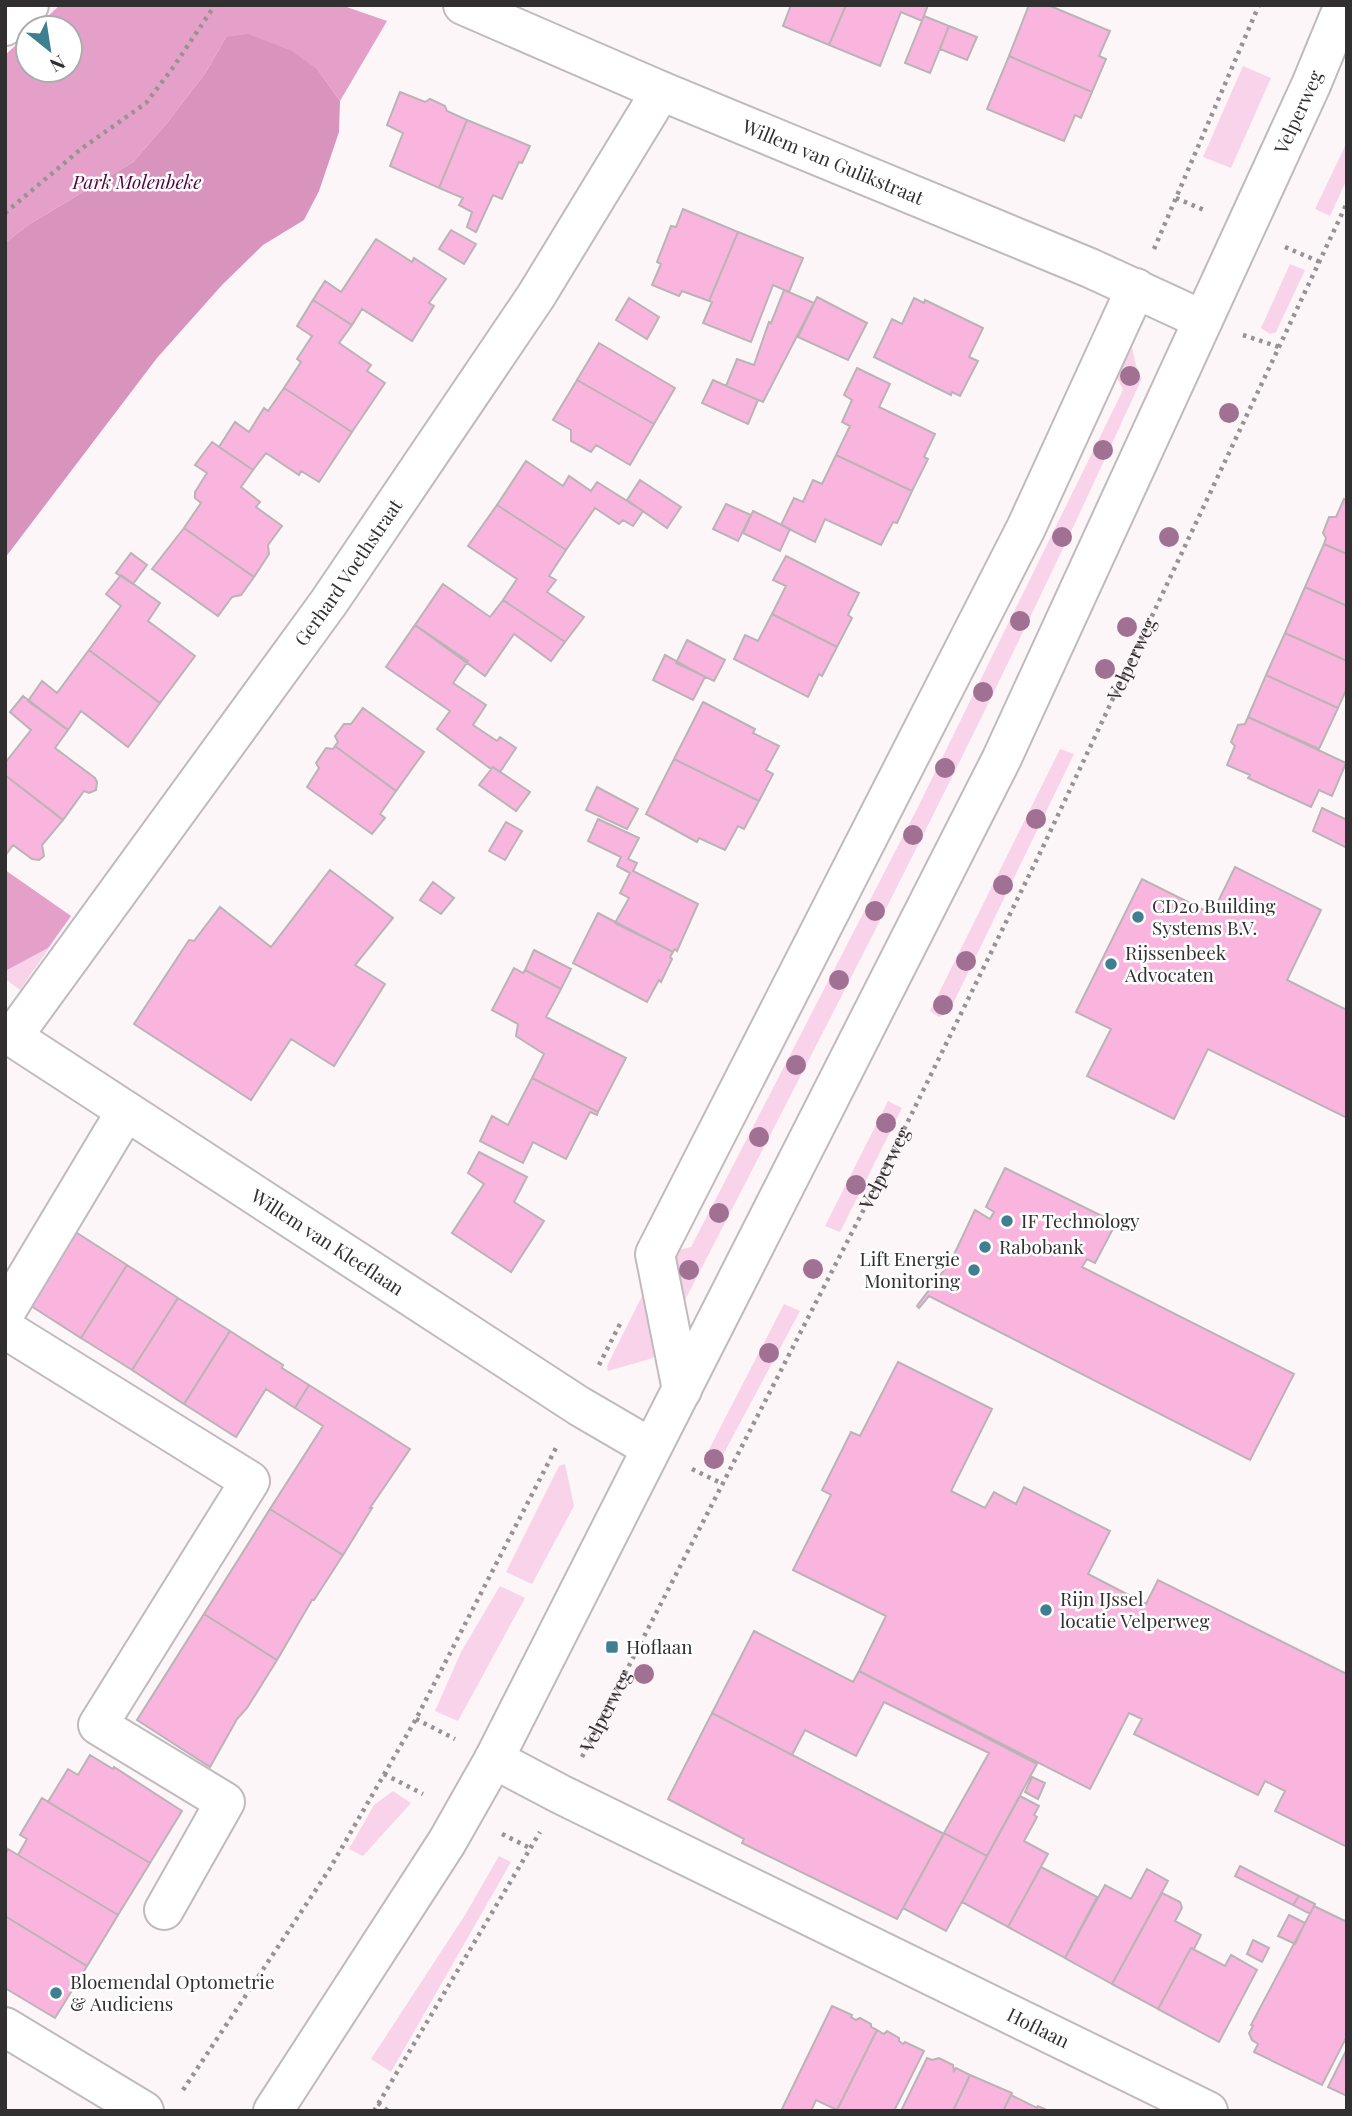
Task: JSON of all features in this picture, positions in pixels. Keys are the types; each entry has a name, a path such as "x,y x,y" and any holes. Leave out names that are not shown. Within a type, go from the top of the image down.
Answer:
{"street":[{"path":"5,26 29,5"},
{"name":"Willem van Gulikstraat","path":"463,5 662,91 1136,288 1203,320"},
{"name":"Velperweg","path":"273,2111 447,1842 494,1759 682,1390 1002,758 1311,85 1344,5"},
{"name":"Gerhard Voethstraat","path":"9,1034 330,602 536,296 662,91"},
{"path":"682,1390 655,1254 1026,528 1136,288"},
{"name":"Willem van Kleeflaan","path":"9,1034 579,1406 651,1448"},
{"path":"5,1313 126,1111"},
{"path":"5,1329 250,1481 98,1725 225,1802 164,1910"},
{"name":"Hoflaan","path":"494,1759 1187,2106"},
{"path":"5,2027 160,2105"}],"path":[{"path":"5,213 81,149 146,103 215,5"},
{"path":"1136,288 1259,5"},
{"name":"Velperweg","path":"374,2111 562,1795 881,1176 1016,901 1347,203"},
{"path":"160,2105 229,2025 329,1870 416,1719 655,1254"},
{"path":"378,2103 388,2111"}],"shaded area":[{"path":"60,5 341,5 387,21 340,101 318,70 226,37 206,72 133,162 28,225 5,243 5,55 14,47 14,84 84,84 84,14 50,14"},
{"name":"Park Molenbeke","path":"248,34 292,51 318,70 340,101 339,132 319,191 304,220 263,245 222,285 157,358 5,558 5,243 28,225 133,162 206,72 226,37"},
{"path":"1243,66 1271,78 1231,168 1203,157"},
{"path":"1347,142 1347,179 1330,216 1315,209"},
{"path":"1290,264 1305,270 1276,332 1270,334 1261,328"},
{"path":"1130,339 1138,374 1142,378 1088,495 918,844 683,1304 669,1271 675,1251 691,1247 917,809 1123,390 1115,373"},
{"path":"1060,749 1074,754 949,1012 939,1017 930,1011"},
{"path":"5,870 71,916 20,990 5,979"},
{"path":"5,870 71,916 48,948 5,971"},
{"path":"888,1101 902,1108 840,1232 825,1226"},
{"path":"643,1294 650,1294 662,1342 653,1358 608,1371 607,1366"},
{"path":"784,1304 800,1311 717,1466 704,1459"},
{"path":"565,1464 574,1506 532,1584 506,1572 559,1466"},
{"path":"500,1586 525,1598 458,1721 435,1711 461,1652"},
{"path":"393,1791 411,1803 363,1856 349,1849 374,1805"},
{"path":"499,1856 511,1862 391,2072 371,2059 465,1915"}],"building":[{"path":"791,5 846,5 829,45 783,26"},
{"path":"846,5 928,5 922,21 901,12 880,66 829,45"},
{"path":"1029,5 1048,5 1110,31 1099,56 1106,59 1092,92 1009,56"},
{"path":"924,16 949,26 930,73 905,63"},
{"path":"949,26 977,37 967,60 940,49"},
{"path":"1009,56 1092,92 1081,118 1075,115 1064,141 987,109"},
{"path":"400,92 425,102 430,99 467,120 439,188 390,166 403,133 387,125"},
{"path":"467,120 530,146 522,163 519,162 502,199 493,195 476,232 467,227 472,212 459,205 463,198 439,188"},
{"path":"683,209 738,232 709,301 682,291 679,296 652,285 661,264 657,262 671,226 676,227"},
{"path":"451,230 476,244 464,264 439,249"},
{"path":"738,232 803,258 789,292 773,285 751,342 703,323 712,302 709,301"},
{"path":"376,239 412,262 414,258 446,279 429,303 434,306 412,341 362,309 352,325 313,300 325,281 341,292"},
{"path":"784,290 814,303 763,402 726,386 737,359 754,365"},
{"path":"817,297 867,323 848,360 798,337"},
{"path":"629,298 659,317 647,339 616,320"},
{"path":"914,298 924,303 925,300 983,328 969,357 978,361 960,396 952,392 951,395 874,357 892,319 902,324"},
{"path":"313,300 352,325 339,343 371,365 367,371 385,383 352,432 284,388 301,362 297,359 312,336 297,326"},
{"path":"599,343 675,388 654,424 577,380"},
{"path":"857,368 890,384 879,407 935,434 924,457 928,459 912,491 836,455 850,426 842,422 852,400 844,395"},
{"path":"577,380 654,424 630,465 596,445 591,452 571,441 571,430 553,420"},
{"path":"713,380 758,400 748,424 702,403"},
{"path":"284,388 352,432 319,482 301,471 299,475 266,453 253,470 219,447 235,422 249,432 264,408 268,411"},
{"path":"212,442 253,470 241,487 260,502 256,507 282,526 268,545 269,554 254,577 184,528 201,503 195,498 195,492 207,473 195,465"},
{"path":"836,455 912,491 897,523 893,522 881,545 825,519 815,542 781,525 794,498 803,502 813,480 822,484"},
{"path":"526,461 563,486 569,476 591,491 597,482 643,511 633,526 623,520 619,524 595,508 566,550 497,505"},
{"path":"640,480 681,507 667,528 627,500"},
{"path":"1344,499 1347,500 1347,554 1324,544 1326,538 1323,533 1329,517 1336,517"},
{"path":"726,504 751,515 738,541 713,529"},
{"path":"497,505 566,550 549,576 556,580 547,592 584,617 565,642 503,600 517,579 468,546"},
{"path":"753,511 790,529 780,551 743,533"},
{"path":"184,528 254,577 241,595 232,597 218,616 152,569"},
{"path":"1324,544 1347,554 1347,606 1305,587"},
{"path":"131,553 147,565 133,584 116,573"},
{"path":"786,556 859,593 848,615 852,618 837,647 772,614 786,586 773,580"},
{"path":"121,575 160,603 148,621 195,656 160,703 89,650 121,606 106,594"},
{"path":"443,584 490,617 503,600 565,642 551,661 514,634 485,676 415,625"},
{"path":"1305,587 1347,606 1347,661 1285,633"},
{"path":"772,614 837,647 808,697 734,659 745,635 758,641"},
{"path":"415,625 468,661 453,683 486,705 473,725 497,741 500,737 516,748 500,772 493,767 491,769 437,729 450,711 386,667"},
{"path":"1285,633 1347,661 1347,688 1338,708 1266,675"},
{"path":"687,640 725,660 714,681 676,663"},
{"path":"89,650 160,703 128,747 81,711 68,730 28,701 42,681 57,693"},
{"path":"665,655 705,677 693,700 653,680"},
{"path":"1266,675 1338,708 1319,749 1248,717"},
{"path":"23,696 68,730 55,748 97,782 96,790 89,793 84,791 63,820 5,775 5,763 31,730 10,712"},
{"path":"703,702 755,729 753,733 779,746 766,770 773,774 759,801 674,759"},
{"path":"363,708 424,752 396,791 335,746 338,742 335,736 344,724 351,724"},
{"path":"1248,717 1346,763 1332,796 1319,790 1311,807 1248,778 1250,775 1227,765 1235,746 1231,742 1238,725 1245,724"},
{"path":"335,746 396,791 380,814 385,818 372,834 307,787 319,768 316,763 326,748 333,749"},
{"path":"674,759 759,801 744,829 738,826 725,850 699,838 697,842 646,814"},
{"path":"493,767 530,792 516,811 479,785"},
{"path":"5,775 63,820 42,845 44,856 39,860 32,859 13,845 5,856"},
{"path":"597,787 638,809 627,829 586,810"},
{"path":"1322,808 1347,820 1347,848 1313,831"},
{"path":"598,819 639,838 628,859 637,863 633,871 698,904 677,951 675,949 673,952 615,923 629,898 620,893 630,873 617,866 621,857 588,841"},
{"path":"506,822 522,831 505,860 489,851"},
{"path":"1235,867 1321,910 1287,980 1347,1010 1347,1118 1208,1049 1174,1119 1087,1076 1111,1029 1076,1012 1142,879 1212,914"},
{"path":"330,870 393,918 355,965 385,984 334,1066 291,1039 251,1100 134,1024 189,940 194,941 220,907 271,947"},
{"path":"433,882 454,898 441,914 420,900"},
{"path":"598,913 673,952 661,982 659,980 647,1002 573,963"},
{"path":"534,950 571,969 561,989 525,970"},
{"path":"514,968 523,973 525,970 561,989 546,1017 626,1058 598,1112 532,1078 544,1054 516,1036 518,1024 492,1010"},
{"path":"532,1078 598,1112 597,1115 590,1112 566,1159 533,1142 523,1163 480,1141 492,1116 508,1125"},
{"path":"479,1152 527,1177 514,1202 544,1221 511,1272 452,1233 484,1184 468,1173"},
{"path":"1005,1168 1116,1223 1095,1263 1087,1259 1082,1267 1294,1374 1250,1460 929,1296 919,1308 917,1306 951,1261 975,1210 990,1219 994,1212 986,1207"},
{"path":"74,1231 127,1265 81,1338 28,1304"},
{"path":"127,1265 178,1298 132,1370 81,1338"},
{"path":"178,1298 230,1331 184,1404 132,1370"},
{"path":"230,1331 309,1385 295,1408 266,1389 236,1437 184,1404"},
{"name":"Rijn IJssel locatie Velperweg","path":"898,1362 992,1409 951,1491 985,1508 994,1492 1016,1504 1024,1487 1110,1531 1088,1574 1146,1604 1158,1580 1347,1674 1347,1847 1275,1811 1285,1791 1265,1781 1258,1795 1134,1734 1142,1719 1129,1713 1090,1789 859,1671 886,1616 793,1570 831,1495 822,1490 851,1432 860,1436"},
{"path":"309,1385 410,1449 370,1508 343,1555 270,1509 323,1426 295,1408"},
{"path":"270,1509 343,1555 312,1600 277,1660 204,1614"},
{"path":"204,1614 277,1660 247,1708 237,1719 210,1767 137,1720"},
{"path":"754,1631 853,1682 859,1671 1037,1764 987,1856 944,1833 989,1753 884,1702 856,1756 805,1730 792,1755 712,1713"},
{"path":"712,1713 944,1834 897,1919 742,1843 744,1839 668,1799"},
{"path":"90,1755 113,1769 114,1767 182,1811 150,1863 48,1802 68,1769 78,1775"},
{"path":"1032,1777 1045,1783 1038,1799 1025,1792"},
{"path":"1020,1796 1039,1806 1034,1815 1037,1817 1024,1841 1048,1854 1008,1927 962,1902"},
{"path":"42,1798 150,1863 118,1915 18,1855 27,1839 20,1835"},
{"path":"944,1833 987,1856 946,1931 903,1908"},
{"path":"8,1849 118,1915 87,1966 5,1916 5,1855"},
{"path":"1240,1866 1299,1896 1293,1905 1235,1876"},
{"path":"1041,1867 1097,1897 1065,1958 1008,1927"},
{"path":"1147,1869 1168,1881 1112,1984 1065,1958 1105,1885 1131,1899"},
{"path":"1162,1893 1180,1902 1182,1908 1175,1921 1201,1935 1194,1949 1191,1948 1158,2009 1112,1984"},
{"path":"1299,1896 1315,1904 1310,1914 1293,1905"},
{"path":"1314,1906 1347,1922 1347,2036 1322,2085 1254,2052 1258,2044 1252,2040 1249,2033"},
{"path":"1289,1915 1305,1923 1295,1944 1278,1936"},
{"path":"5,1916 87,1966 55,2018 5,1988"},
{"path":"1253,1940 1269,1948 1262,1962 1247,1954"},
{"path":"1191,1948 1225,1966 1231,1955 1257,1970 1219,2042 1158,2009"},
{"path":"832,2006 852,2015 856,2020 860,2018 877,2030 837,2110 816,2100 811,2111 781,2111"},
{"path":"877,2030 884,2034 887,2031 899,2038 903,2044 905,2042 924,2051 894,2111 839,2111 837,2110"},
{"path":"1347,2049 1347,2096 1328,2087"},
{"path":"927,2058 939,2058 953,2065 954,2071 956,2068 970,2075 953,2111 901,2111"},
{"path":"970,2075 1012,2093 1003,2111 953,2111"},
{"path":"1011,2095 1037,2108 1038,2106 1049,2111 1003,2111"}],"place":[{"name":"CD20 Building Systems B.V.","path":"1138,917"},
{"name":"Rijssenbeek Advocaten","path":"1111,964"},
{"name":"IF Technology","path":"1007,1221"},
{"name":"Rabobank","path":"985,1247"},
{"name":"Lift Energie Monitoring","path":"974,1270"},
{"name":"Rijn IJssel locatie Velperweg","path":"1046,1610"},
{"name":"Hoflaan","path":"612,1647"},
{"name":"Bloemendal Optometrie & Audiciens","path":"56,1993"}]}
